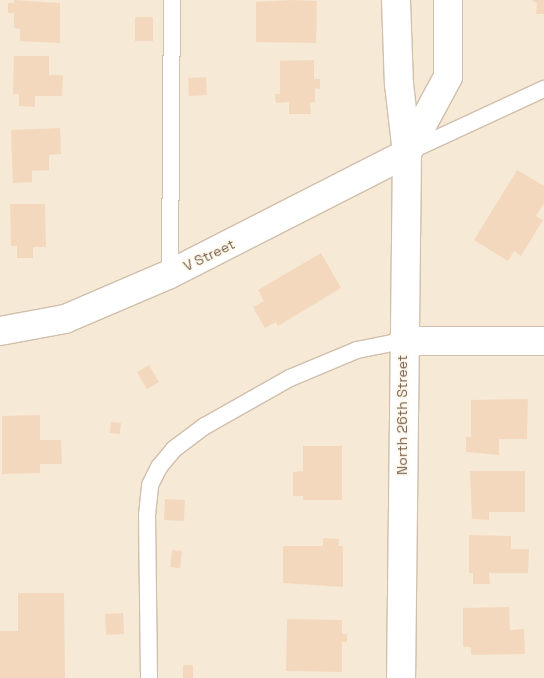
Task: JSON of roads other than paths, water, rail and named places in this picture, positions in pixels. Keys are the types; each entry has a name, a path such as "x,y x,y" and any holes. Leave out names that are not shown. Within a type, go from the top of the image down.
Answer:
{"street":[{"name":"North 26th Street","path":"396,0 399,84 407,152 400,678"},
{"path":"407,152 448,77 448,0"},
{"name":"V Street","path":"0,331 65,319 170,274 407,152"},
{"path":"403,341 544,340"}],"lane":[{"path":"170,274 172,0"},
{"path":"407,152 544,89"},
{"path":"149,678 148,515 150,485 159,467 174,449 205,426 290,378 357,350 403,341"}]}
